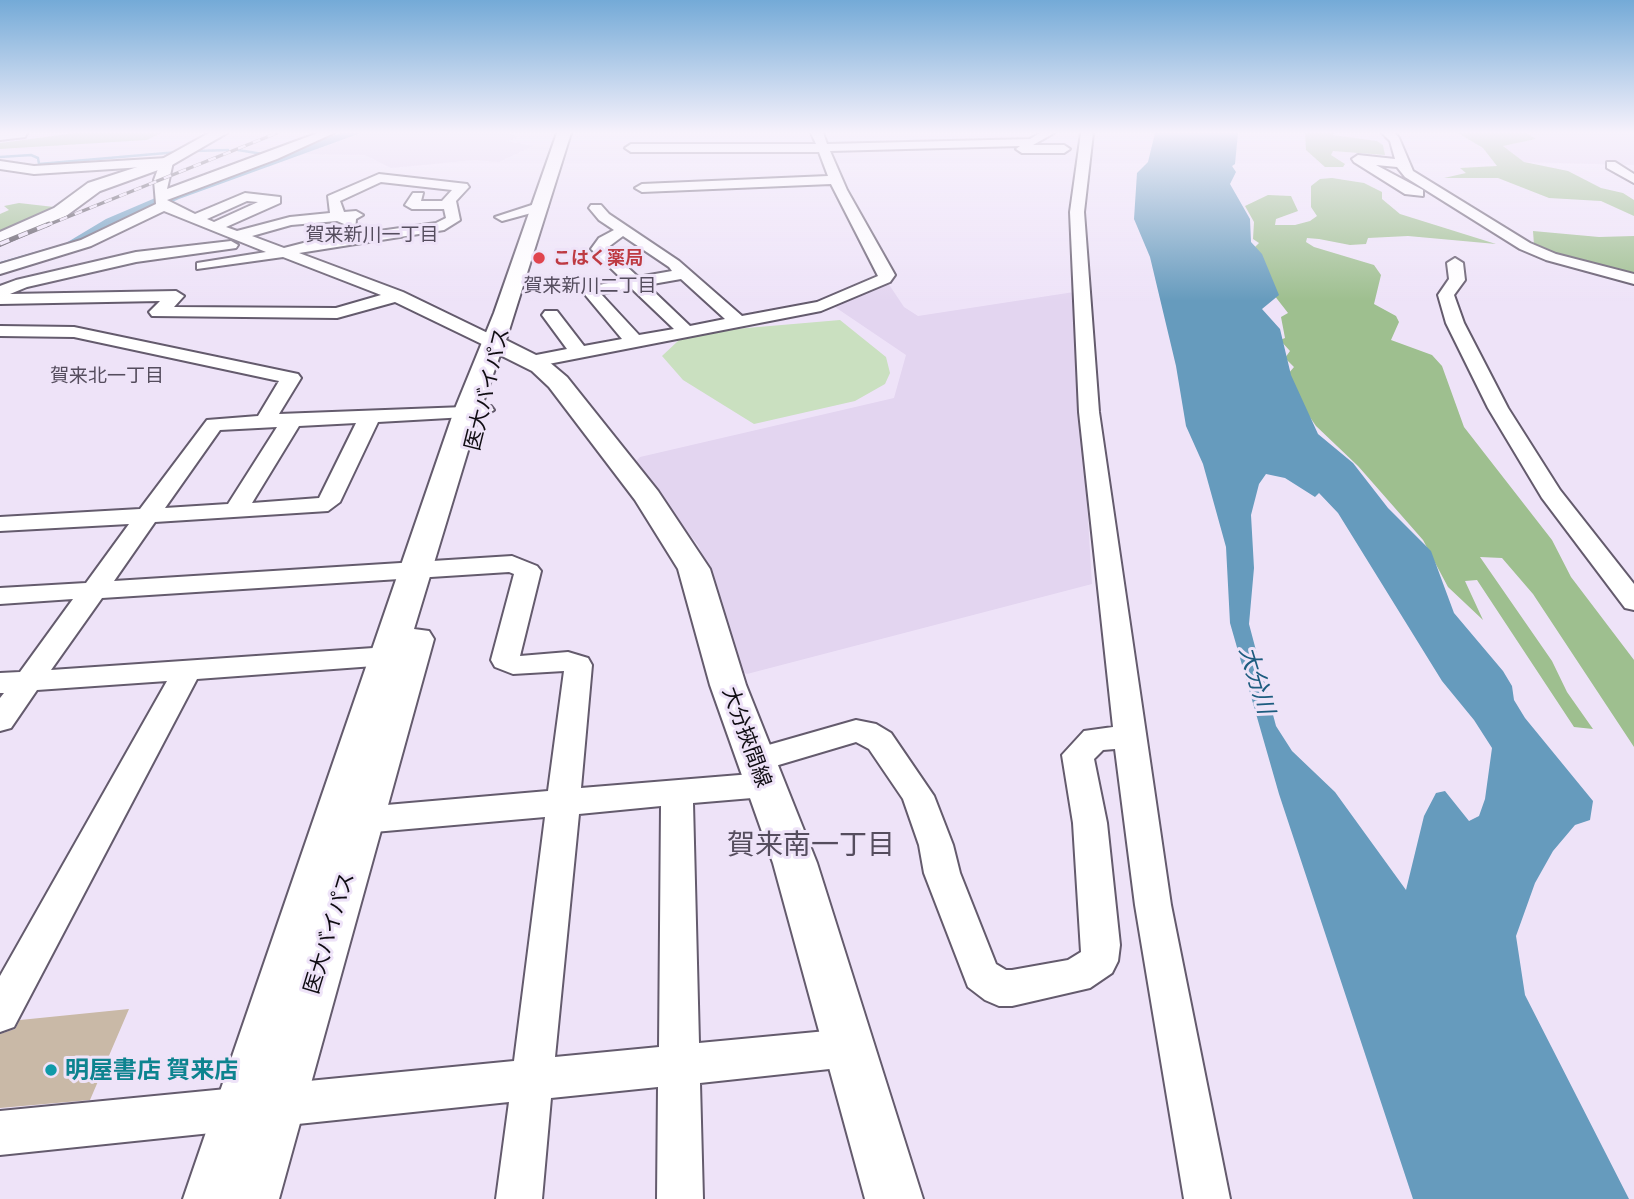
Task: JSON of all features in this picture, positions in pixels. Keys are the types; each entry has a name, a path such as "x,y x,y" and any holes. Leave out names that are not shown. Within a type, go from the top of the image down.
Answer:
{"main road":[{"path":"0,239 60,212 91,189"},
{"path":"508,341 546,189"},
{"name":"医大バイパス","path":"212,1199 259,1107 363,820 427,569 476,411 508,341"},
{"name":"大分挾間線","path":"508,341 552,375 606,442 688,556 710,619 727,685 795,863 894,1199"},
{"name":"医大バイパス","path":"250,1199 259,1107 388,656 427,569"}],"street":[{"path":"160,189 161,201"},
{"path":"0,269 86,243 161,201 191,189"},
{"path":"350,228 351,222 338,216 326,200 353,189"},
{"path":"203,266 285,253 315,244 436,228 453,220 451,197 459,189"},
{"path":"643,189 644,204"},
{"path":"161,201 214,227 508,341 579,352 834,303 886,277 841,189"},
{"path":"1079,189 1077,212 1084,359 1129,737 1153,905 1207,1199"},
{"path":"1406,189 1411,192 1439,193"},
{"path":"1433,189 1535,251 1634,279"},
{"path":"418,196 412,205 450,205"},
{"path":"195,219 246,197 275,200 214,227"},
{"path":"502,217 541,206"},
{"path":"596,208 604,217 626,229 685,273 738,322"},
{"path":"0,292 22,283 101,265 143,249 244,239 297,217 365,214"},
{"path":"626,229 604,241 599,249 686,331"},
{"path":"1455,263 1457,280 1448,288 1446,295 1455,323 1498,408 1550,493 1634,602"},
{"path":"61,296 72,290 116,279 101,265"},
{"path":"0,269 22,283"},
{"path":"634,341 590,291 685,273"},
{"path":"0,299 22,301 61,296 176,296 158,312 344,313 397,296"},
{"path":"551,316 579,352"},
{"path":"0,331 74,332 291,378 265,421"},
{"path":"0,720 214,424 476,411"},
{"path":"0,524 320,506 328,502 370,416"},
{"path":"236,510 292,420"},
{"path":"0,596 512,564 528,571 505,660 513,664 568,661 578,664 530,1080 519,1199"},
{"path":"0,683 388,656"},
{"path":"0,1014 188,669"},
{"path":"363,820 677,793 760,773 856,731 866,732 880,741 918,796 936,845 942,873 982,975 999,988 1012,988 1076,976 1099,961 1101,946 1090,823 1078,769 1078,755 1095,739 1129,737"},
{"path":"677,793 680,1199"},
{"path":"0,1133 848,1048"}],"shaded area":[{"path":"888,283 904,307 918,316 1074,292 1092,584 747,674 741,671 710,571 698,545 633,464 640,457 894,398 906,355 835,307"}],"green space":[{"path":"1311,189 1376,189 1382,192 1382,199 1400,214 1496,244 1408,236 1368,238 1366,244 1350,245 1307,238 1306,242 1314,247 1374,265 1381,275 1374,304 1396,316 1399,322 1391,340 1432,355 1442,366 1464,427 1552,540 1571,577 1634,660 1634,747 1533,594 1502,558 1480,557 1552,661 1567,692 1593,729 1574,727 1477,580 1465,581 1483,620 1448,587 1423,540 1358,466 1316,426 1305,410 1288,374 1294,367 1285,358 1290,351 1280,340 1285,338 1281,317 1288,313 1267,286 1255,247 1259,243 1253,239 1254,222 1245,206 1268,195 1291,196 1298,211 1276,219 1275,225 1295,225 1310,221 1317,216 1311,207"},
{"path":"1526,189 1605,189 1623,193 1634,200 1634,216 1601,201 1549,198"},
{"path":"19,203 54,207 0,234 0,214 9,210 4,206"},
{"path":"1533,231 1599,237 1634,236 1634,278 1544,253 1534,245"},
{"path":"840,320 886,357 890,373 885,384 855,401 754,424 683,380 662,356 679,340 735,329"}],"water":[{"name":"大分川","path":"1136,189 1233,189 1250,219 1251,242 1262,254 1279,295 1262,309 1280,329 1291,375 1318,434 1353,463 1388,508 1431,551 1454,613 1503,671 1512,686 1514,700 1525,718 1593,801 1590,820 1575,825 1553,851 1535,883 1516,936 1525,995 1629,1199 1413,1199 1279,794 1230,623 1226,547 1203,464 1186,426 1176,366 1150,257 1134,219","holes":["1266,474 1285,478 1315,497 1319,493 1338,513 1442,681 1474,720 1492,748 1485,799 1479,816 1469,821 1445,791 1436,793 1424,816 1406,890 1335,792 1292,751 1276,726 1249,624 1254,568 1251,515 1259,484"]}],"building":[{"name":"明屋書店 賀来店","path":"129,1009 90,1100 0,1108 0,1034 15,1029 20,1020"}],"waterway":[{"path":"0,268 72,247 112,223 193,189"}],"railway":[{"path":"45,226 137,189"},
{"path":"0,244 49,224"}],"place":[{"name":"こはく薬局","path":"539,258"},
{"name":"明屋書店 賀来店","path":"51,1070"}],"district":[{"name":"賀来新川一丁目","path":"372,235"},
{"name":"賀来新川二丁目","path":"590,286"},
{"name":"賀来北一丁目","path":"107,376"},
{"name":"賀来南一丁目","path":"811,845"}]}
